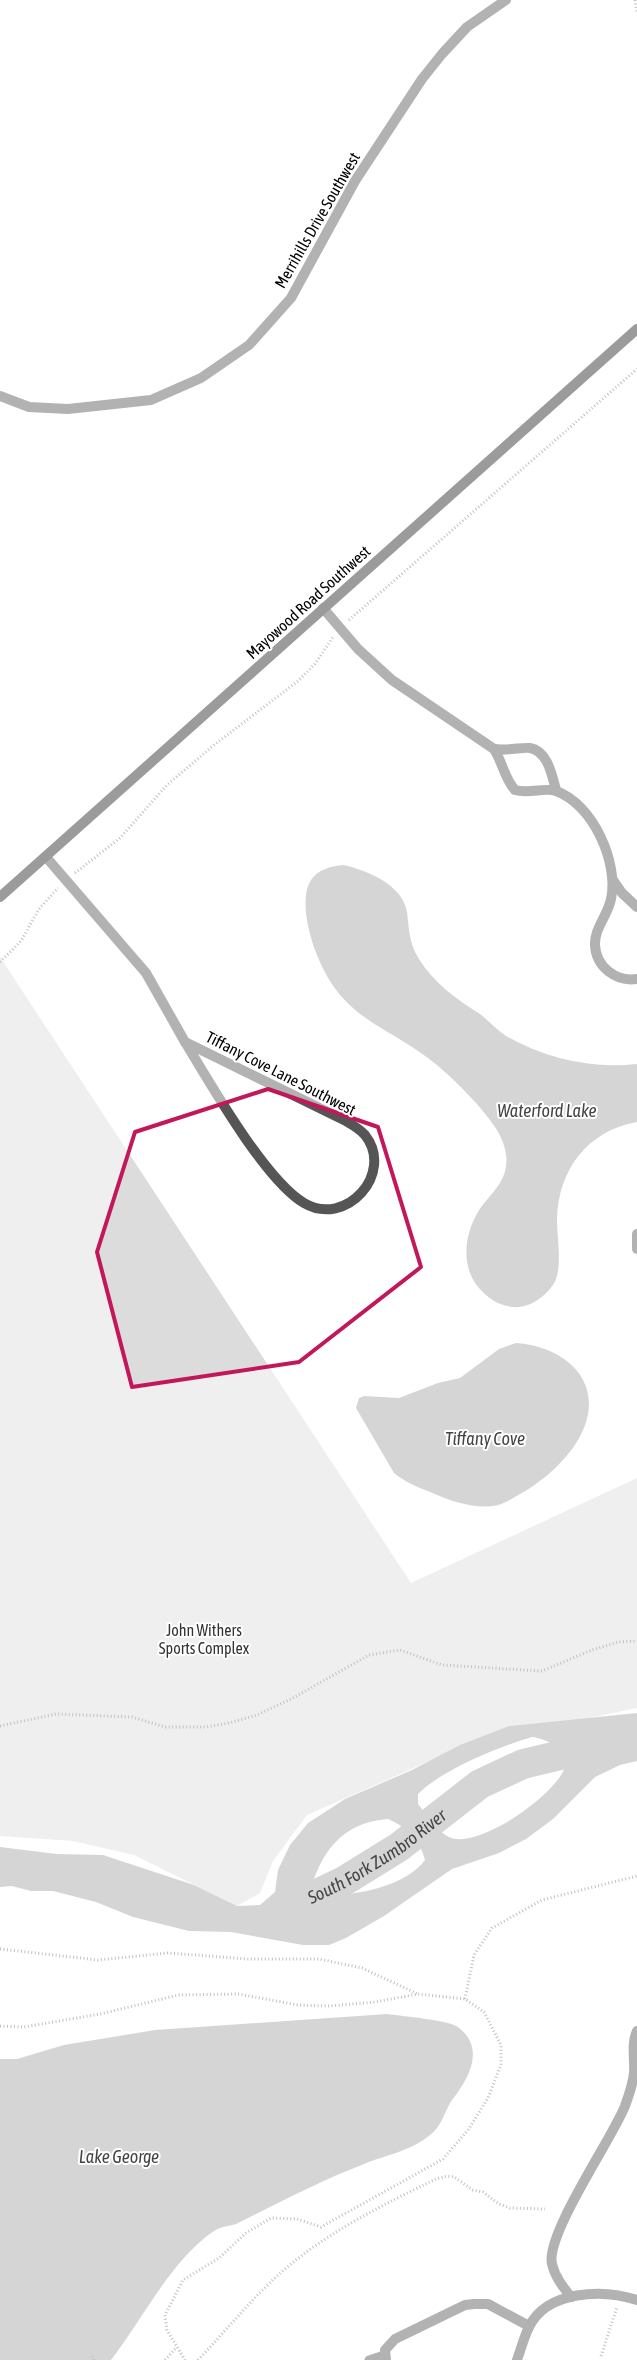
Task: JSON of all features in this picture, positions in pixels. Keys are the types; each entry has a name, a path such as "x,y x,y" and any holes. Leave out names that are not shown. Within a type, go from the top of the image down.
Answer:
{"street":[{"name":"Merrihills Drive Southwest","path":"0,396 29,407 68,409 151,400 201,378 249,345 291,298 355,181 422,80 442,54 468,28 506,0"},
{"name":"Mayowood Road Southwest","path":"0,897 637,330"},
{"path":"323,608 358,649 392,680 494,749 501,760 506,777 515,790 532,792 556,790 578,804 591,819 602,840 613,880 622,893 637,907"},
{"path":"494,749 506,751 529,748 538,752 547,762 556,790"},
{"name":"Tiffany Cove Lane Southwest","path":"46,857 154,984 185,1042 257,1152 296,1197 316,1208 325,1209 346,1205 362,1194 372,1172 373,1162 371,1148 364,1134 344,1120 185,1042"},
{"path":"613,880 611,899 594,945 596,955 607,971 626,979 637,979"},
{"path":"637,1234 637,1249"},
{"path":"571,2297 556,2275 552,2263 552,2251 568,2214 624,2108 632,2086 634,2045 637,2031"},
{"path":"624,2108 637,2101"},
{"path":"517,2360 530,2326 549,2306 571,2297 598,2294 621,2296 637,2300"},
{"path":"385,2358 389,2345 395,2339 465,2306 474,2304 488,2304 530,2326"}],"lane":[{"path":"369,2360 385,2358"}],"path":[{"path":"635,0 637,13"},
{"path":"0,962 21,941 39,909 66,879 101,855 120,838 167,784 214,745 298,681 315,664 340,628 637,369"},
{"path":"0,1726 56,1714 132,1717 166,1727 206,1727 229,1724 256,1715 293,1698 369,1655 400,1650 442,1665 542,1672 618,1642 637,1641"},
{"path":"465,1999 474,1955 492,1928 542,1900 637,1876"},
{"path":"0,1949 98,1960 168,1953 248,1960 319,1959 362,1968 418,1994"},
{"path":"0,2026 24,2027 100,2014 179,1995 238,1994 298,2005 330,2006 375,2002 418,1994 465,1999 484,2012 501,2045 501,2065 488,2098 468,2130 443,2159 321,2226 297,2219 271,2218 246,2233 218,2258 184,2280 165,2315 167,2330 176,2348 185,2360"},
{"path":"198,2360 275,2278 306,2252 436,2179 447,2176 454,2177 473,2190 483,2192 499,2204 510,2208 545,2209"},
{"path":"601,2356 621,2296"},
{"path":"166,2360 176,2348"}],"highlighted area":[{"path":"268,1089 378,1127 421,1267 299,1362 132,1387 97,1252 135,1132"}],"green space":[{"name":"John Withers Sports Complex","path":"0,957 411,1583 637,1478 637,1708 589,1718 509,1726 307,1815 273,1861 260,1893 237,1906 134,1855 73,1841 0,1836"}],"water":[{"name":"Waterford Lake","path":"343,865 373,875 399,894 407,912 413,948 431,976 446,990 480,1014 506,1036 537,1051 569,1060 602,1065 637,1064 637,1122 604,1134 590,1144 570,1169 563,1185 559,1202 557,1220 559,1258 556,1279 544,1295 526,1306 513,1307 502,1305 486,1295 473,1279 467,1260 467,1240 473,1221 499,1185 505,1173 506,1152 497,1130 469,1096 437,1065 351,1007 326,974 315,950 306,916 307,888 313,877 318,873"},
{"name":"Tiffany Cove","path":"516,1343 535,1346 553,1352 568,1361 579,1373 586,1387 589,1403 586,1421 578,1440 560,1464 537,1484 510,1500 485,1507 469,1505 445,1498 411,1484 394,1473 356,1408 359,1398 364,1396 399,1398 438,1383 460,1378 499,1349"},
{"path":"637,1713 637,1761 620,1765 595,1777 553,1819 526,1839 499,1853 452,1869 384,1916 346,1938 329,1945 303,1945 231,1932 189,1931 133,1917 96,1902 53,1891 31,1891 12,1886 0,1887 0,1847 57,1854 103,1855 194,1885 237,1906 260,1905 275,1892 278,1870 290,1845 308,1823 345,1799 412,1770 460,1745 509,1726","holes":["532,1737 549,1742 560,1750 566,1761 565,1767 559,1778 532,1805 496,1828 478,1836 462,1839 449,1837 440,1831 418,1804 418,1794 442,1776 488,1753","388,1819 407,1830 420,1846 425,1860 415,1870 402,1879 371,1890 338,1895 309,1895 320,1866 335,1842 358,1826 372,1821"]},
{"name":"Lake George","path":"387,2014 435,2020 453,2025 466,2035 471,2044 473,2054 469,2073 434,2131 407,2149 348,2171 299,2192 236,2224 214,2231 185,2257 171,2274 111,2360 0,2360 0,2059 17,2059 64,2045 155,2030"}],"waterway":[{"name":"South Fork Zumbro River","path":"283,1921 300,1902 344,1881 399,1847 480,1784 523,1764 586,1749 637,1743"}]}
